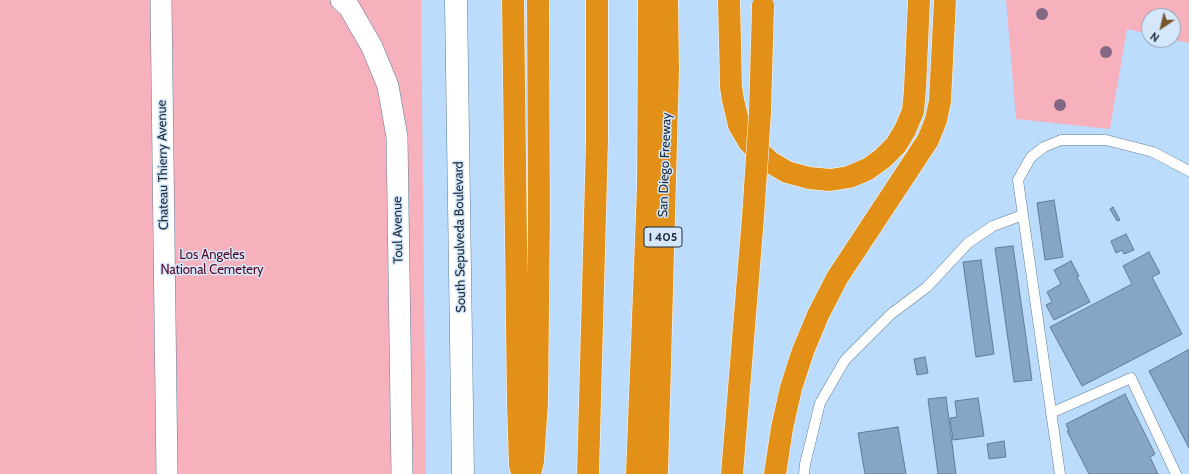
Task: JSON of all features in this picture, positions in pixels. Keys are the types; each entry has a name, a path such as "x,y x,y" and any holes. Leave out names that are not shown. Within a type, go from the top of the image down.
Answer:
{"highway":[{"path":"513,0 518,404 520,464 522,474"},
{"path":"530,474 533,464 537,403 539,217 538,0"},
{"path":"588,474 598,141 597,0"},
{"path":"637,474 648,187 649,0"},
{"name":"San Diego Freeway","path":"657,474 668,70 667,0"},
{"path":"728,0 731,87 739,125 749,142 770,162 787,172 809,178 830,180 849,177 868,169 883,158 896,145 905,130 912,111 915,89 919,0"},
{"path":"775,474 782,428 791,388 803,351 818,315 837,278 928,140 936,120 940,101 945,0"},
{"path":"732,474 760,113 763,3"}],"main road":[{"name":"South Sepulveda Boulevard","path":"456,0 463,474"}],"street":[{"name":"Chateau Thierry Avenue","path":"161,0 167,474"},
{"name":"Toul Avenue","path":"341,0 349,7 372,46 388,86 397,137 402,474"}],"lane":[{"path":"1060,474 1018,180 1031,158 1044,147 1061,140 1106,140 1153,152 1189,171"},
{"path":"804,474 805,464 820,404 845,360 891,314 927,287 968,243 993,226 1023,215"},
{"path":"1051,413 1131,378 1176,474"}],"green space":[{"name":"Los Angeles National Cemetery","path":"0,0 421,0 426,474 0,474"},
{"path":"1006,0 1189,0 1189,43 1181,42 1181,8 1141,8 1141,32 1127,29 1110,129 1016,119"}],"building":[{"path":"1054,200 1063,257 1045,260 1037,203"},
{"path":"1113,207 1120,220 1117,221 1110,209"},
{"path":"1126,234 1134,250 1124,254 1122,250 1116,253 1111,241"},
{"path":"1013,246 1032,380 1014,382 995,248"},
{"path":"1149,252 1160,273 1152,277 1182,334 1082,386 1050,327 1132,284 1123,266"},
{"path":"981,260 994,354 976,357 963,262"},
{"path":"1071,261 1079,276 1077,277 1090,302 1054,320 1046,305 1052,302 1047,292 1061,284 1054,270"},
{"path":"1188,350 1189,352 1189,448 1149,371"},
{"path":"925,357 928,373 917,375 914,359"},
{"path":"1125,394 1155,454 1150,457 1158,474 1089,474 1067,431 1069,431 1066,424"},
{"path":"946,397 956,474 938,474 928,399"},
{"path":"978,398 984,436 953,440 950,418 957,417 955,401"},
{"path":"898,427 906,474 865,474 858,433"},
{"path":"1004,441 1006,457 989,459 987,444"}]}
